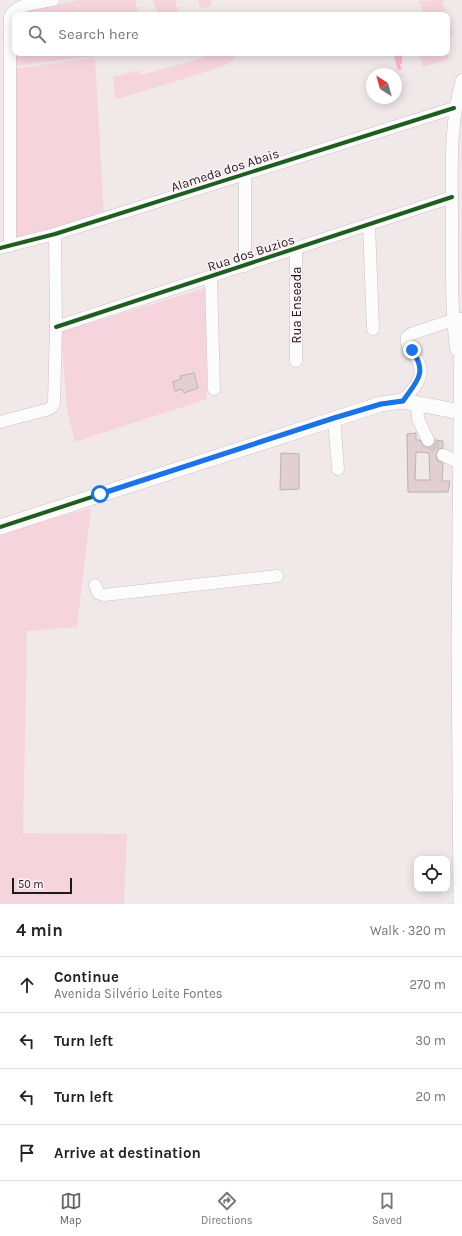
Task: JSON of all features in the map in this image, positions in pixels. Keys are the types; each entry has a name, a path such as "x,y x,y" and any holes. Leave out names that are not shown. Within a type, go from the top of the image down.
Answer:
{"main road":[{"path":"457,320 462,412 460,463 461,904"},
{"path":"0,527 381,404 410,402 462,412"}],"street":[{"path":"14,12 20,8 53,0"},
{"path":"5,247 10,17 12,13"},
{"path":"428,440 410,402 421,371 418,359 407,344 408,338 411,334 457,320 452,197 454,108 462,80"},
{"name":"Alameda dos Abais","path":"5,247 55,234 454,108"},
{"path":"245,174 245,266"},
{"name":"Rua dos Buzios","path":"56,327 368,226 452,197"},
{"path":"368,226 373,329"},
{"path":"0,422 46,410 52,407 55,399 55,234"},
{"name":"Rua Enseada","path":"296,249 296,361"},
{"path":"211,277 214,389"},
{"path":"334,418 338,469"},
{"path":"443,455 460,463"},
{"path":"95,585 98,593 104,595 277,576"}],"shaded area":[{"path":"78,0 135,0 138,12 23,12"},
{"path":"153,0 175,0 178,12 158,12"},
{"path":"198,0 210,0 212,6 200,8"},
{"path":"442,0 446,12 423,12 419,1"},
{"path":"450,25 453,34 450,35"},
{"path":"15,56 93,56 14,66"},
{"path":"204,56 233,56 234,61 212,70 121,98 115,98 113,77 138,71 141,75 203,58"},
{"path":"394,56 402,56 402,63 400,65 402,68 397,68"},
{"path":"420,56 448,56 449,59 423,67"},
{"path":"95,58 104,217 15,243 12,69"},
{"path":"205,288 207,399 75,442 67,410 61,332"},
{"path":"91,508 77,627 27,631 23,833 127,834 124,904 0,904 0,533"}],"building":[{"path":"194,373 198,388 184,393 182,389 175,391 173,382 181,379 180,376"},
{"path":"416,433 416,440 420,440 423,446 427,447 432,447 435,440 443,441 443,448 438,449 436,456 437,460 443,463 442,481 450,481 448,492 408,492 407,434","holes":["416,452 429,453 430,480 415,480"]},
{"path":"281,453 299,454 299,489 280,490"}],"tunnel":[{"path":"428,440 443,455"}],"cycle path":[{"path":"0,248 55,234 454,108"},
{"path":"56,327 452,197"},
{"path":"0,527 334,418 381,404 403,401"}],"route":[{"path":"100,494 334,418 381,404 403,401 418,380 421,371 418,359 412,350"}]}
